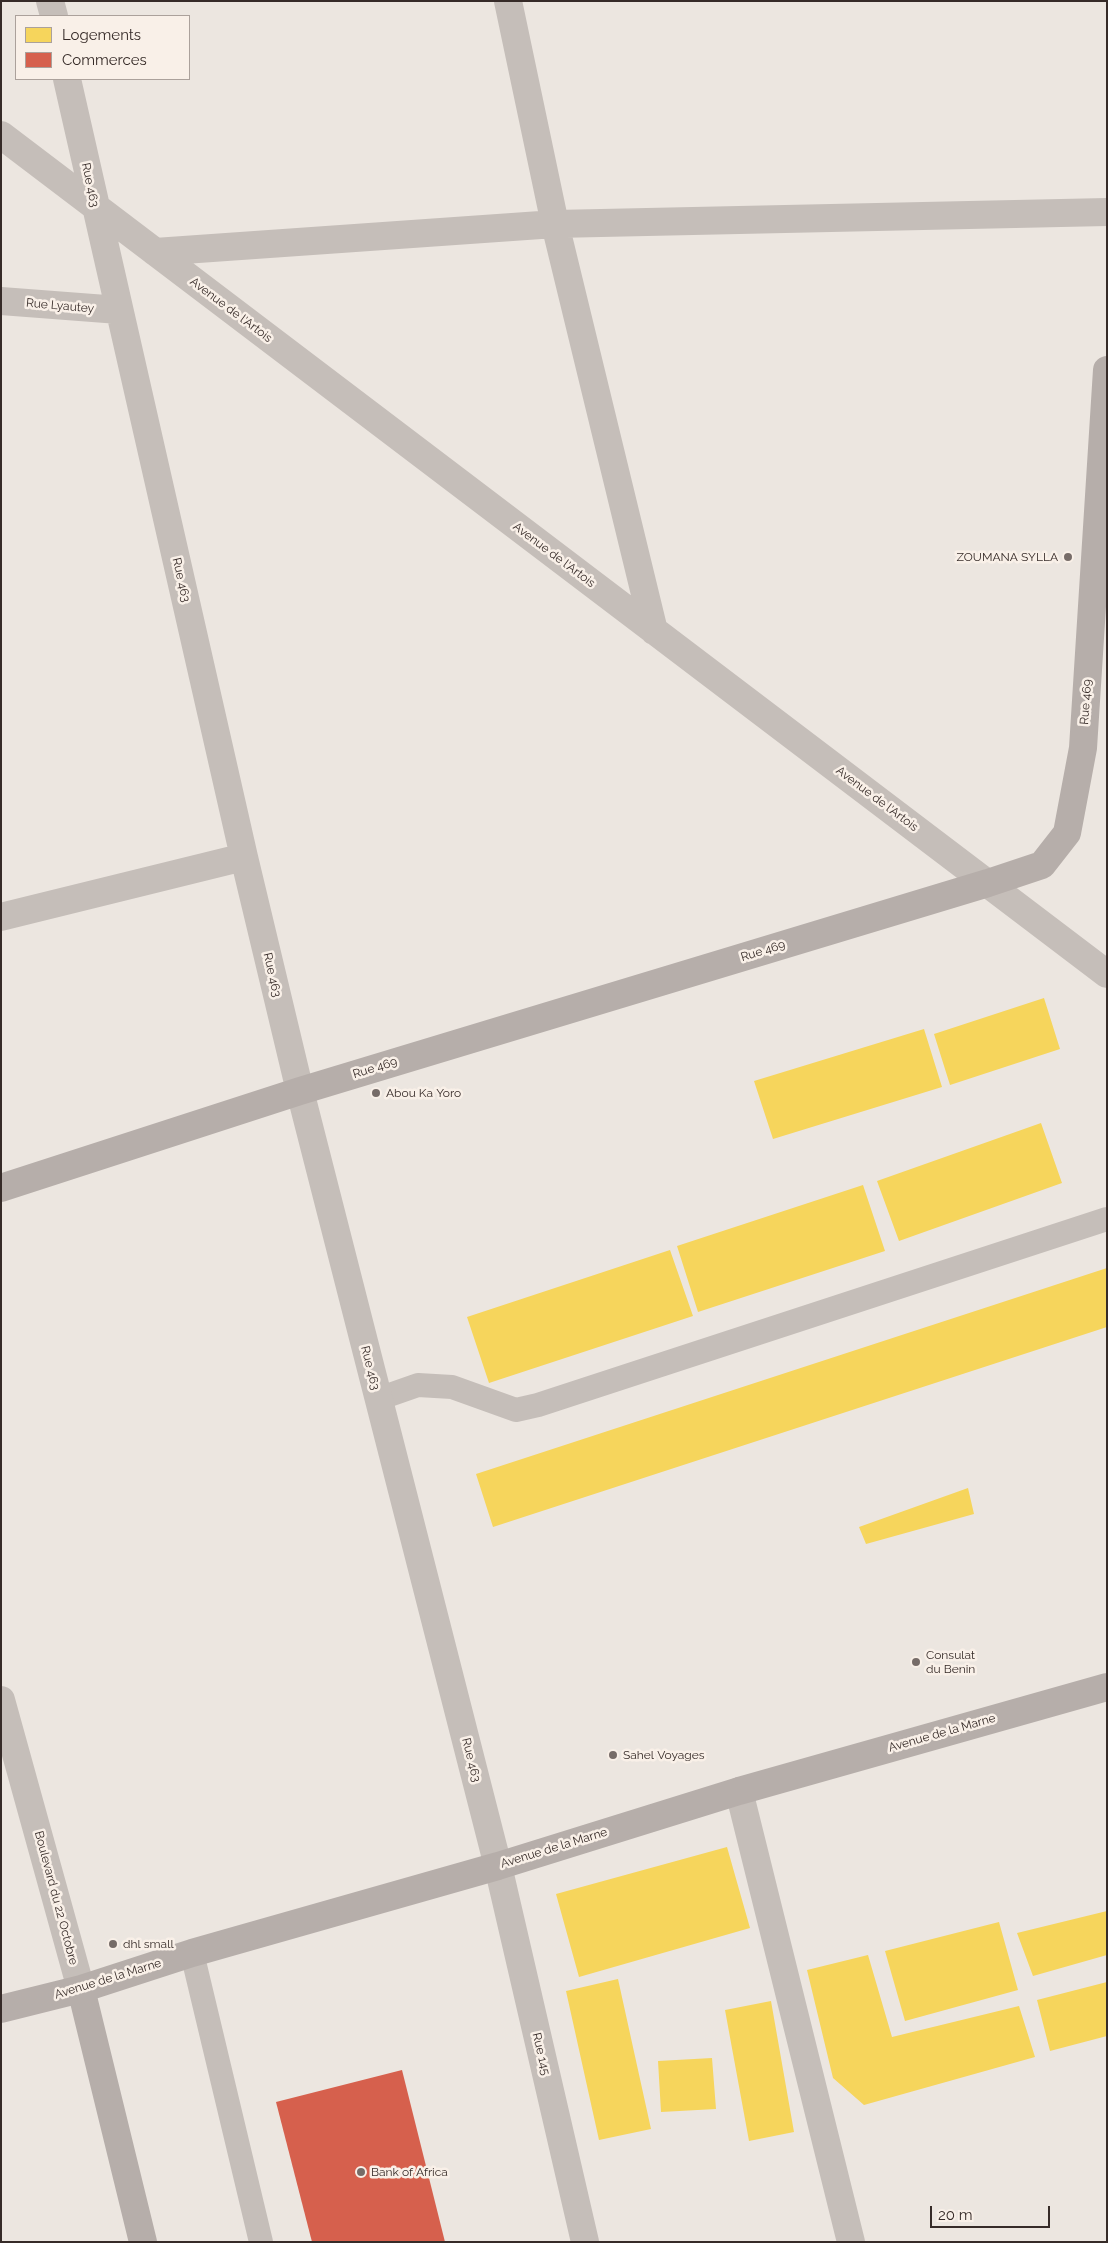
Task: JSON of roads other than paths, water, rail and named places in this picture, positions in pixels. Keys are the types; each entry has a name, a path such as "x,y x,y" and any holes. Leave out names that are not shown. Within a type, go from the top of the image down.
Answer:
{"street":[{"path":"50,1 54,15"},
{"path":"508,1 555,224 654,631"},
{"name":"Rue 463","path":"67,80 244,857 300,1091 498,1866"},
{"name":"Avenue de l'Artois","path":"1,135 1107,974"},
{"path":"155,252 555,224 1107,212"},
{"name":"Rue Lyautey","path":"1,301 119,310"},
{"name":"Rue 469","path":"1,1188 300,1091 1042,865 1068,833 1083,748 1101,543 1107,370"},
{"path":"1,917 244,857"},
{"name":"Avenue de la Marne","path":"1,2010 81,1989 192,1954 498,1866 739,1791 1107,1687"},
{"name":"Boulevard du 22 Octobre","path":"1,1700 81,1989 143,2242"},
{"path":"739,1791 851,2242"},
{"name":"Rue 145","path":"498,1866 585,2242"}],"lane":[{"path":"378,1399 418,1385 452,1387 516,1410 538,1406 1107,1219"},
{"path":"192,1954 261,2242"}],"place":[{"name":"ZOUMANA SYLLA","path":"1068,557"},
{"name":"Abou Ka Yoro","path":"376,1093"},
{"name":"Consulat du Benin","path":"916,1662"},
{"name":"Sahel Voyages","path":"613,1755"},
{"name":"dhl small","path":"113,1944"},
{"name":"Bank of Africa","path":"361,2172"}]}
